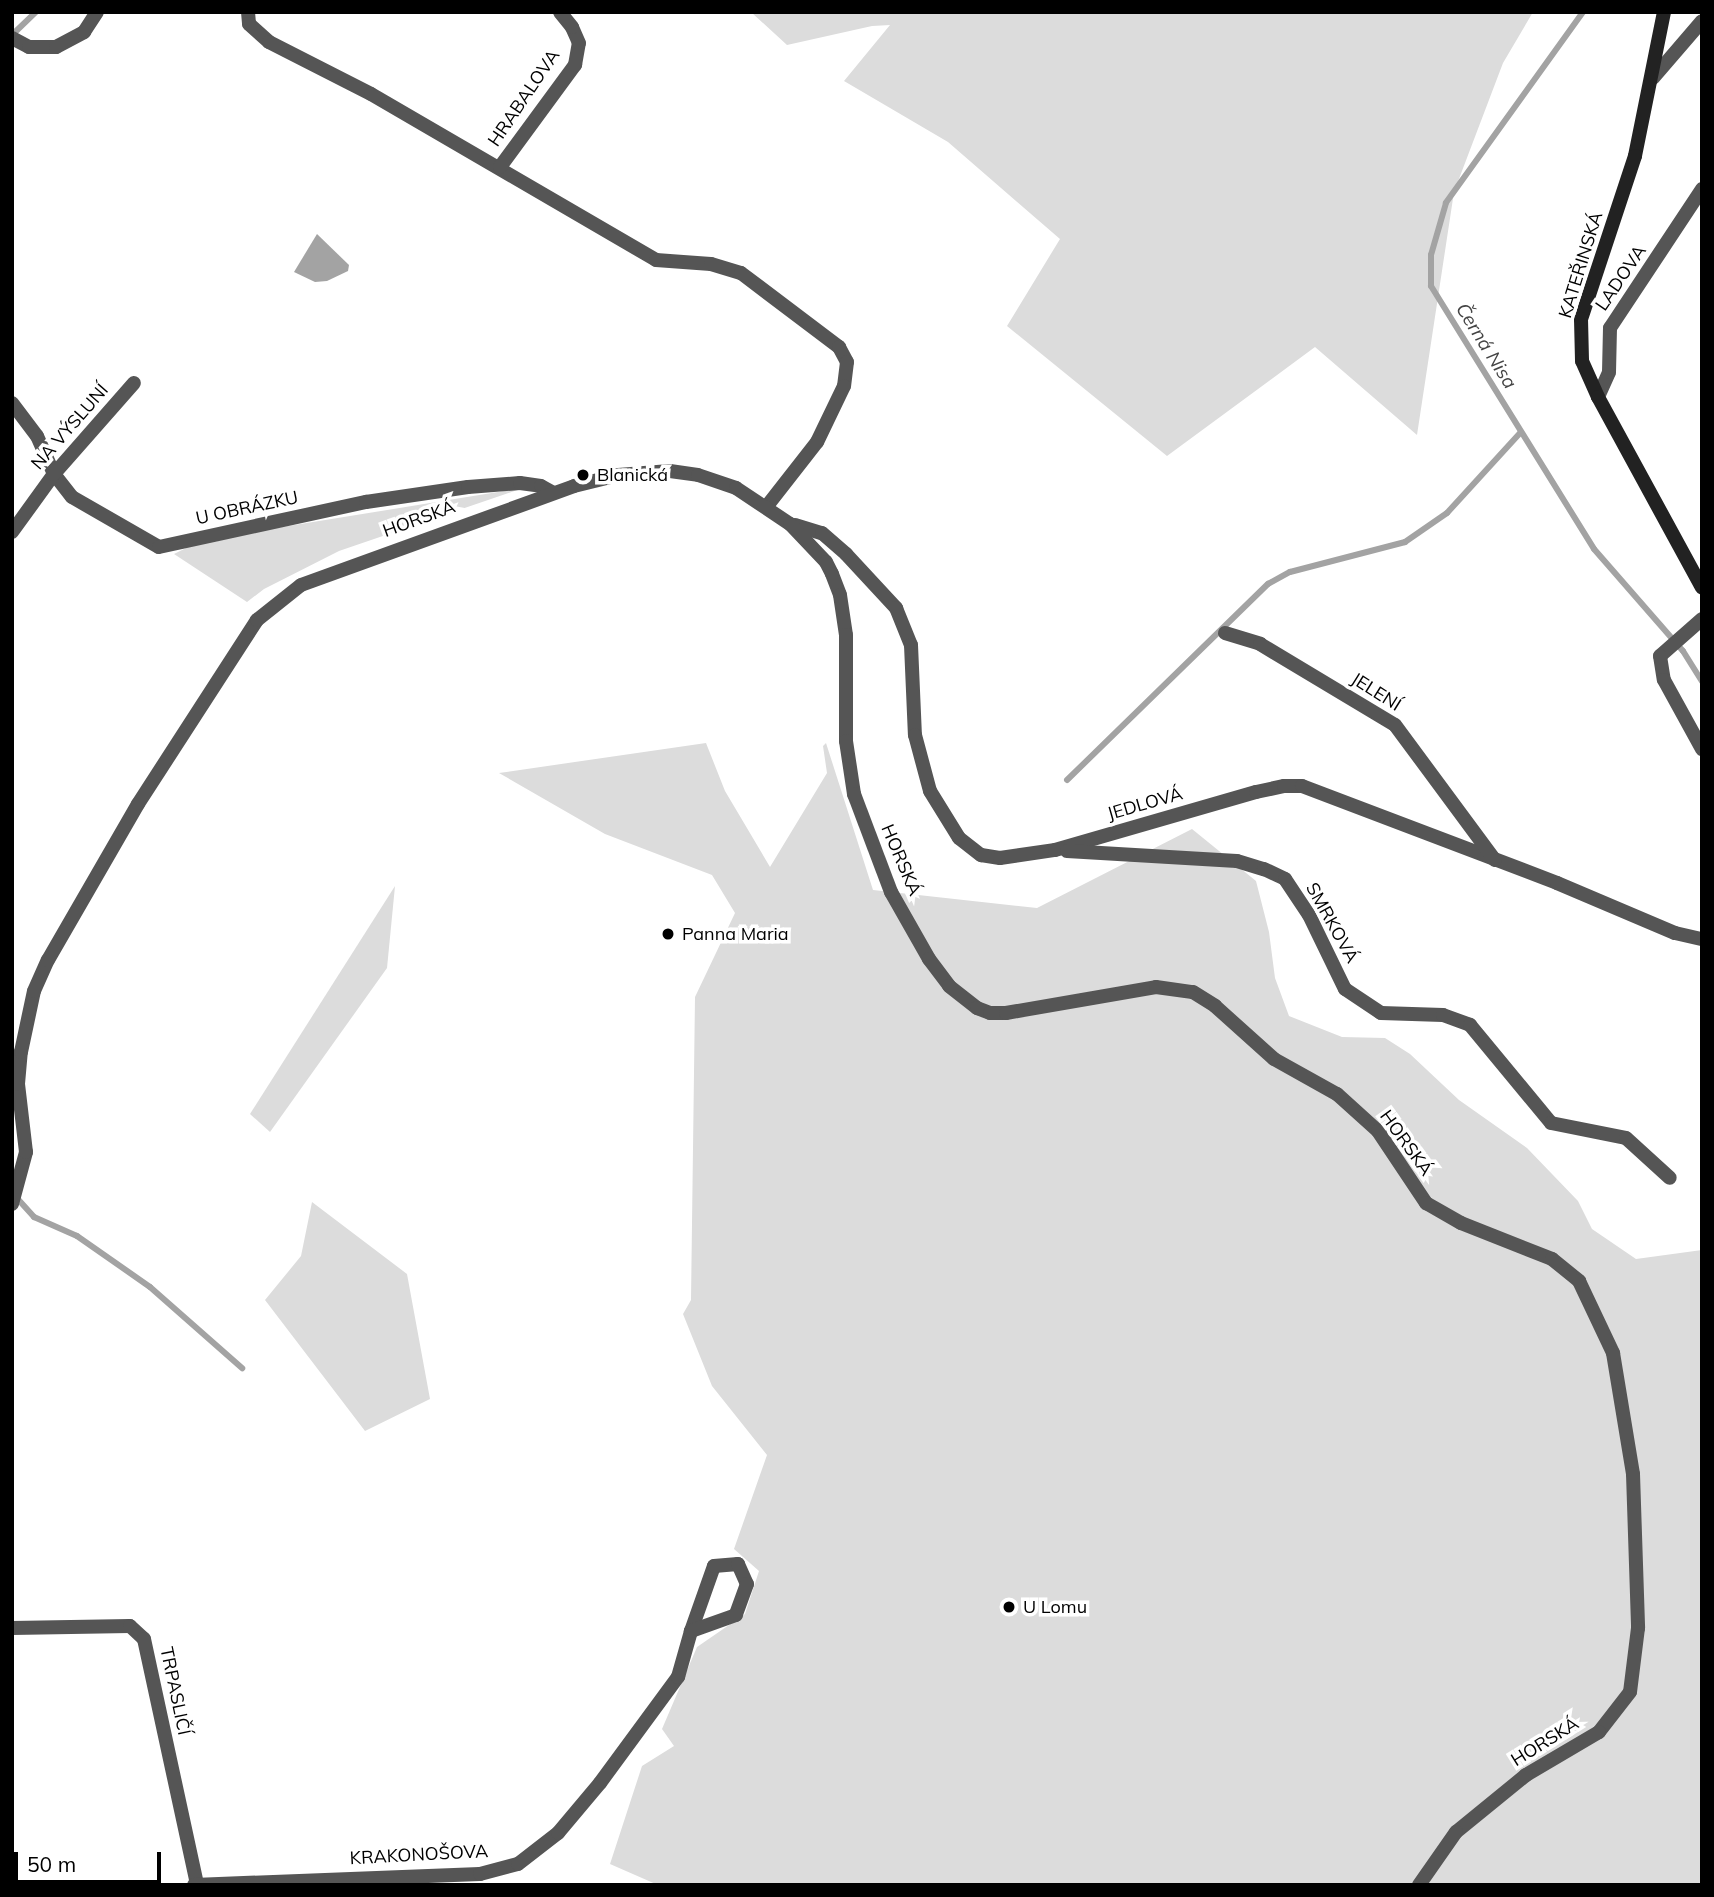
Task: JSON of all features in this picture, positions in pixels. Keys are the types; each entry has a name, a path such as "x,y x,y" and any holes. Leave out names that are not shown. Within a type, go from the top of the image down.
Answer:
{"street":[{"path":"12,38 30,47 56,47 84,32 97,12"},
{"path":"248,12 249,24 269,42 371,94 656,260 711,264 741,273 839,347 847,362 844,386 817,442 767,506"},
{"name":"HRABALOVA","path":"500,167 575,65 579,43 572,27 560,12"},
{"name":"KATEŘINSKÁ","path":"1664,12 1653,78 1635,156 1581,318 1582,361 1598,397 1702,588"},
{"path":"1653,78 1702,21"},
{"name":"LADOVA","path":"1598,397 1609,372 1610,328 1702,189"},
{"name":"NA VÝSLUNÍ","path":"12,532 54,474 134,383"},
{"name":"U OBRÁZKU","path":"12,403 37,436 54,474 72,497 159,547 366,502 468,487 520,483 541,486 552,492"},
{"name":"HORSKÁ","path":"12,1204 26,1152 18,1083 21,1052 34,991 48,960 138,804 248,631 280,599 301,585 552,492 618,475 670,471 698,475 736,488 767,506 790,524 826,562 840,595 848,660 849,771 860,813 891,892 929,959 949,986 977,1008 990,1013 1059,1005 1156,987 1175,988 1206,998 1274,1059 1338,1094 1377,1131 1426,1203 1461,1223 1552,1259 1579,1281 1613,1353 1633,1474 1638,1628 1630,1692 1599,1732 1526,1775 1455,1832 1419,1885"},
{"name":"JEDLOVÁ","path":"790,524 821,533 846,554 896,608 903,620 913,663 915,735 930,791 959,838 981,855 1000,858 1055,850 1256,792 1302,786 1557,883 1675,933 1702,939"},
{"path":"1697,622 1660,656 1664,680 1702,749"},
{"name":"JELENÍ","path":"1225,634 1261,644 1395,725 1496,861"},
{"name":"SMRKOVÁ","path":"1055,850 1237,861 1285,879 1319,932 1345,989 1381,1013 1443,1015 1470,1025 1550,1123 1626,1138 1671,1178"},
{"name":"KRAKONOŠOVA","path":"195,1884 480,1874 518,1864 558,1833 600,1783 678,1677 691,1631 714,1566 738,1564 747,1584 736,1615 691,1631"},
{"name":"TRPASLIČÍ","path":"12,1628 130,1626 144,1639 195,1884"}],"shaded area":[{"path":"751,12 1533,12 1503,63 1454,192 1417,435 1315,347 1167,456 1007,326 1060,239 948,142 844,81 890,25 872,26 787,45"},
{"path":"317,234 349,265 348,271 327,281 315,282 294,272"},
{"path":"523,488 339,551 264,589 247,602 174,554 202,540"},
{"path":"706,743 725,791 770,867 827,773 823,746 826,743 873,890 1037,908 1192,829 1256,881 1269,932 1275,978 1289,1016 1342,1037 1385,1038 1410,1054 1459,1100 1527,1148 1578,1201 1592,1229 1636,1259 1702,1250 1702,1885 658,1885 610,1864 642,1766 674,1746 662,1729 697,1647 745,1614 759,1571 734,1549 767,1455 712,1386 683,1314 691,1300 695,997 735,913 712,875 605,834 499,773"},
{"path":"395,886 387,968 270,1132 250,1114"},
{"path":"312,1202 407,1274 430,1399 365,1431 265,1300 301,1256"}],"waterway":[{"path":"12,35 36,12"},
{"name":"Černá Nisa","path":"1583,12 1446,203 1431,255 1431,286 1594,549 1683,651 1702,681"},
{"path":"1067,780 1268,584 1290,572 1405,542 1447,513 1520,433"},
{"path":"16,1197 34,1217 77,1236 150,1287 242,1368"}],"place":[{"name":"Blanická","path":"583,475"},
{"name":"Panna Maria","path":"668,934"},
{"name":"U Lomu","path":"1009,1607"}]}
